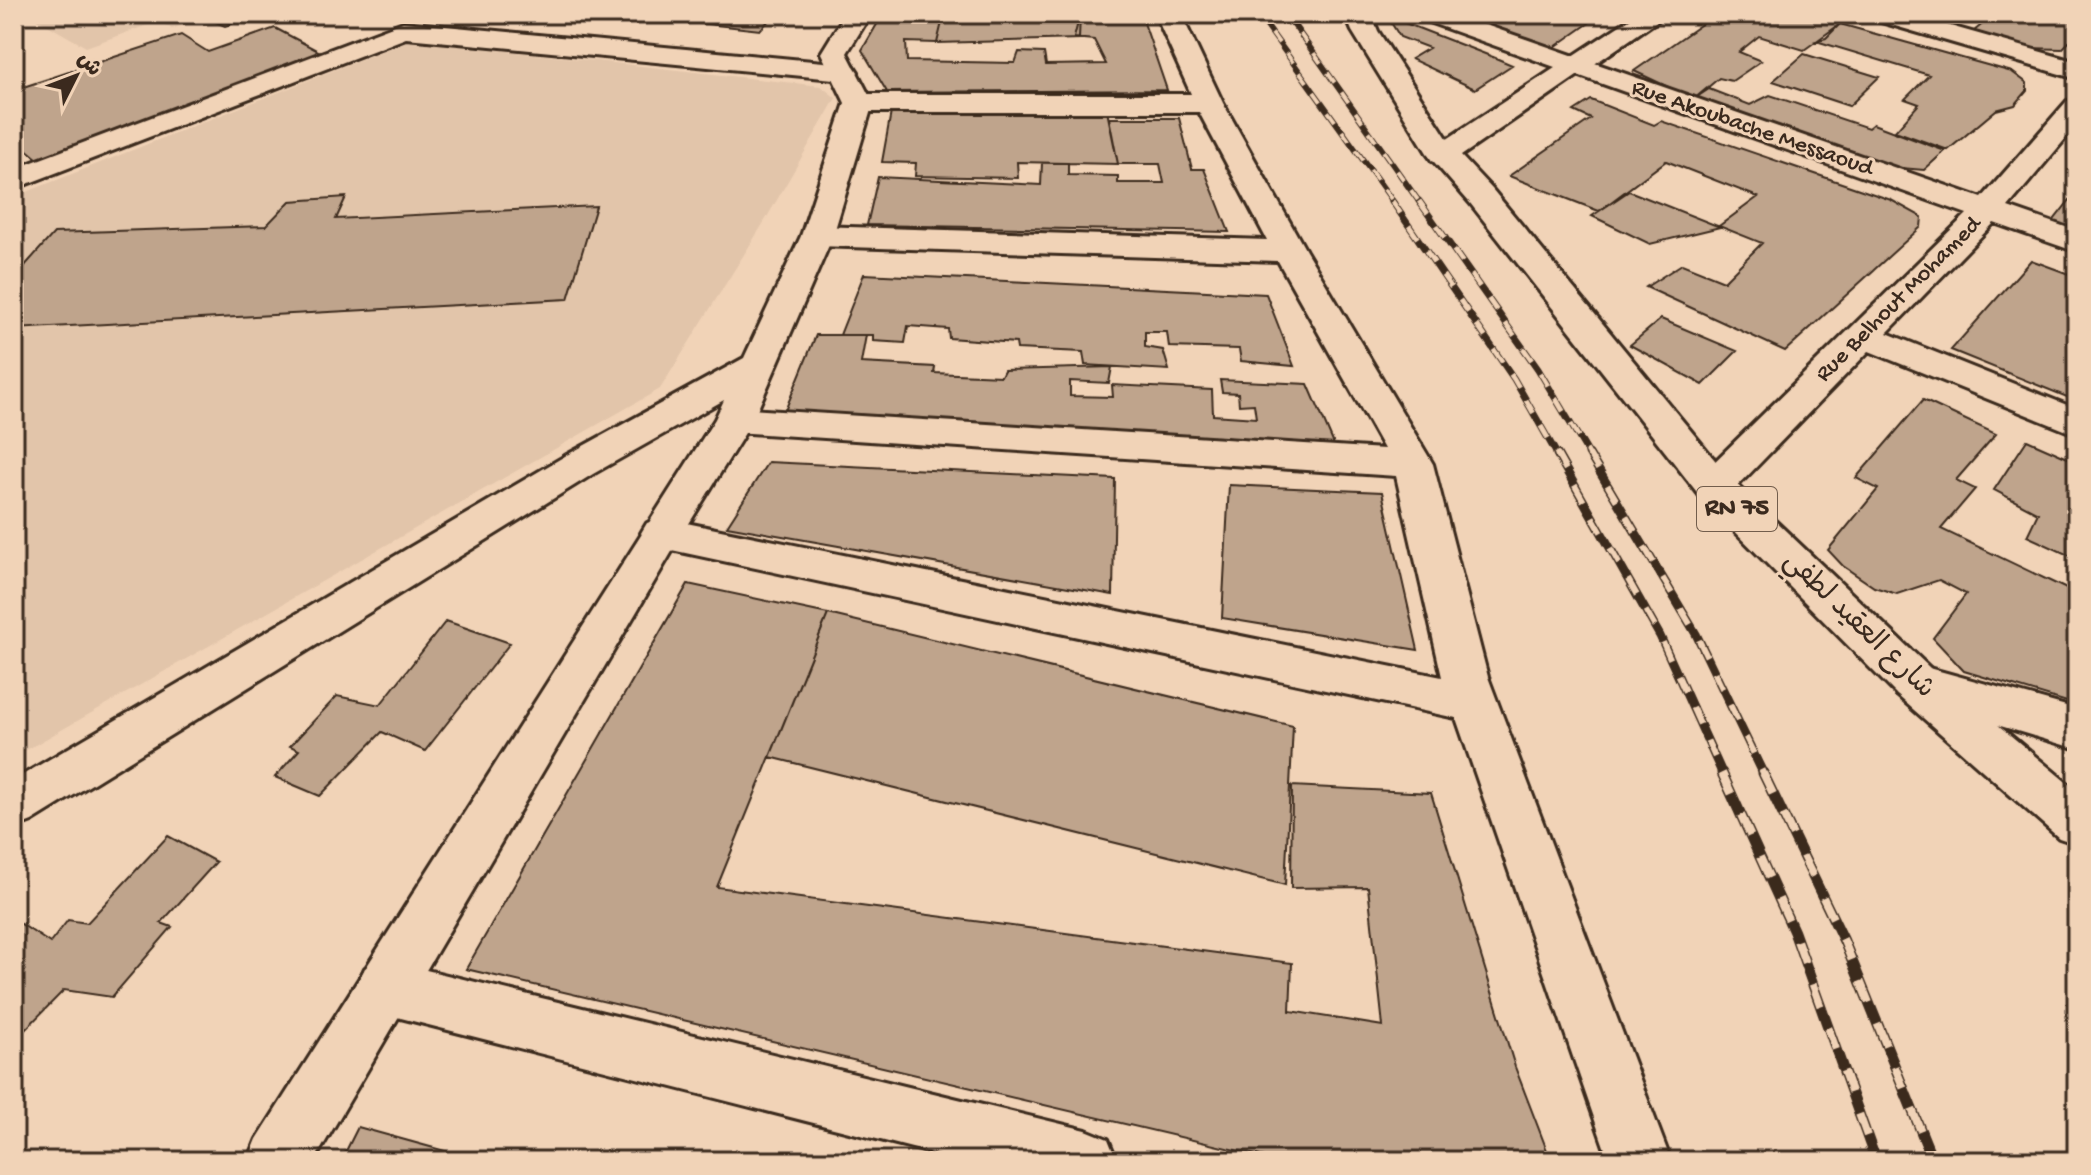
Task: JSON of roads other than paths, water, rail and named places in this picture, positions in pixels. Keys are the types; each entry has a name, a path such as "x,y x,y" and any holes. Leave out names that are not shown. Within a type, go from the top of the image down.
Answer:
{"street":[{"path":"279,1161 734,420 817,236 852,88 834,53 858,14"},
{"path":"1168,14 1209,103 1289,251 1413,464 1465,677 1640,1161"},
{"name":"شارع العقيد لطفي","path":"1358,14 1365,31 1443,155 1481,196 1714,486 1914,682 2077,822"},
{"name":"Rue Akoubache Messaoud","path":"1429,14 2077,242"},
{"path":"1443,155 1654,14"},
{"path":"1880,14 2077,71"},
{"path":"21,169 403,30 852,88 1209,103"},
{"name":"Rue Belhout Mohamed","path":"1714,486 1988,211 2077,107"},
{"path":"817,236 1289,251"},
{"path":"1864,336 2077,423"},
{"path":"14,806 579,465 760,364"},
{"path":"734,420 1413,464"},
{"path":"662,533 1475,703"},
{"path":"1914,682 2077,729"},
{"path":"385,987 1086,1161"}],"railway":[{"path":"1258,14 1394,203"},
{"path":"1286,14 1420,203"},
{"path":"1392,201 1514,379 1558,456"},
{"path":"1419,201 1538,369 1590,456"},
{"path":"1557,454 1660,636 1723,775"},
{"path":"1589,454 1696,634 1764,775"},
{"path":"1722,773 1794,932 1876,1161"},
{"path":"1763,773 1844,941 1933,1161"}]}
